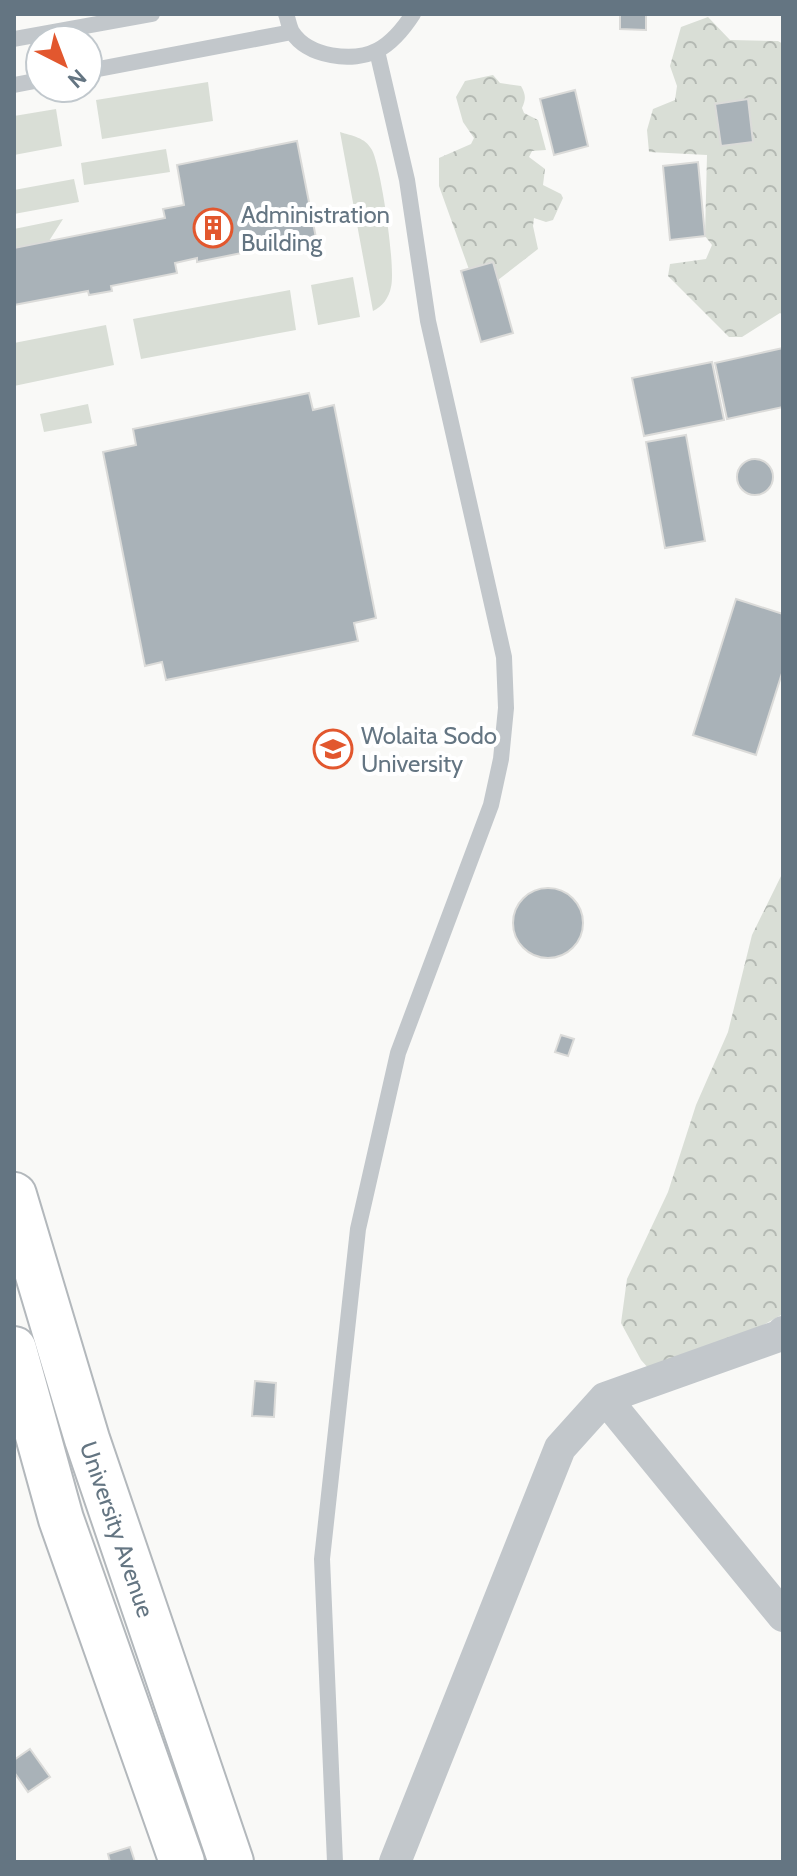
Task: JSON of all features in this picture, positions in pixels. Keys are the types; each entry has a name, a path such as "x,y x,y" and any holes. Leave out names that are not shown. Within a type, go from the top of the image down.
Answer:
{"highway":[{"name":"University Avenue","path":"14,1195 87,1439 231,1862"},
{"name":"University Avenue","path":"14,1349 61,1519 182,1862"}],"street":[{"path":"395,1862 560,1448 605,1398 783,1332"},
{"path":"605,1398 783,1616"}],"lane":[{"path":"15,35 152,14"},
{"path":"286,14 292,32 318,51 339,56 377,51 404,28 413,14"},
{"path":"104,68 292,32"},
{"path":"335,1862 322,1559 358,1229 398,1053 491,805 501,759 506,708 504,657 428,321 407,180 377,51"}],"green space":[{"path":"708,17 730,40 778,41 783,44 783,315 780,313 742,337 729,337 668,276 670,264 706,259 712,245 705,236 707,155 649,152 647,130 653,109 675,100 677,86 670,66 681,27"},
{"path":"493,75 500,83 521,86 525,97 522,108 524,113 538,120 546,150 532,151 529,157 545,169 543,185 563,198 553,220 546,222 534,218 538,249 498,280 471,275 439,186 439,158 471,144 474,138 463,122 456,97 465,81"},
{"path":"208,82 213,121 102,139 97,104 104,104 104,99"},
{"path":"56,109 62,146 14,155 14,116"},
{"path":"340,132 366,142 372,150 383,196 392,276 387,298 373,311"},
{"path":"166,149 170,172 84,185 81,163"},
{"path":"74,179 79,202 14,214 14,190"},
{"path":"63,219 49,241 14,248 14,229"},
{"path":"353,277 360,317 318,325 311,285"},
{"path":"290,290 296,330 141,359 133,319"},
{"path":"106,325 114,365 14,386 14,343"},
{"path":"88,404 92,423 44,432 40,414"},
{"path":"783,872 783,1314 729,1344 650,1370 641,1360 621,1323 627,1279 668,1192 696,1105 728,1032 752,935"}],"building":[{"path":"620,14 646,14 646,30 620,29"},
{"path":"575,90 588,146 554,155 540,99"},
{"path":"748,99 753,142 721,146 715,104"},
{"name":"Administration Building","path":"297,141 316,238 197,262 197,258 175,263 177,273 111,286 112,291 89,295 88,291 14,305 14,248 165,218 163,209 184,205 177,165"},
{"path":"698,162 705,236 670,240 663,166"},
{"path":"493,262 513,333 481,342 461,271"},
{"path":"783,348 783,407 727,419 715,363"},
{"path":"712,362 724,420 644,436 632,378"},
{"path":"309,393 313,410 334,405 376,618 354,623 358,641 166,680 162,662 145,666 103,452 136,445 133,429"},
{"path":"686,435 705,541 665,548 646,442"},
{"path":"755,459 768,464 773,477 768,490 755,495 742,490 737,477 742,464"},
{"path":"736,599 783,614 783,670 756,755 693,735"},
{"path":"548,888 573,898 583,923 573,948 548,958 523,948 513,923 523,898"},
{"path":"561,1035 574,1039 568,1056 555,1052"},
{"path":"255,1381 276,1383 274,1417 252,1416"},
{"path":"30,1749 50,1777 28,1792 14,1772 14,1760"},
{"path":"130,1847 135,1862 110,1862 108,1854"}],"place":[{"name":"Administration Building","path":"213,228"},
{"name":"Wolaita Sodo University","path":"333,749"}]}
